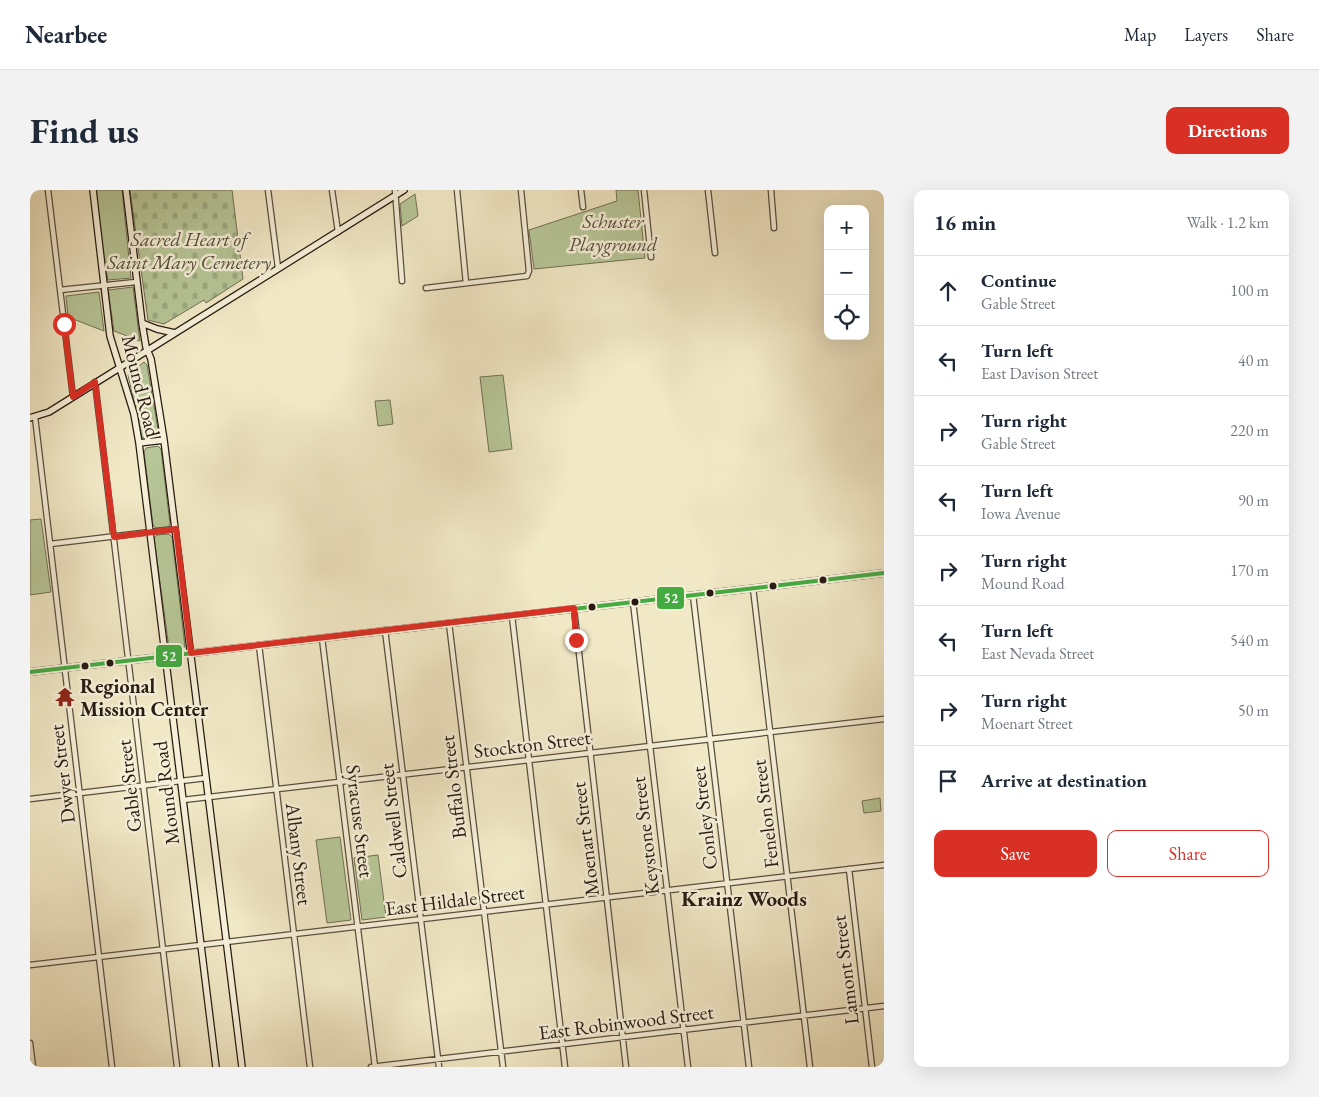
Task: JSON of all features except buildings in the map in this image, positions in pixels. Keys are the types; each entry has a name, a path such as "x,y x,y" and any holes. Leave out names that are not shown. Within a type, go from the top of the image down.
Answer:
{"main road":[{"name":"Mound Road","path":"93,190 110,336 134,414 139,444 216,1067"},
{"name":"Mound Road","path":"126,190 136,282 142,322 151,359 176,529 242,1067"},
{"path":"32,418 49,412 338,232 395,193 404,190"},
{"path":"142,322 157,329 175,333"},
{"path":"139,444 164,440"},
{"path":"30,672 884,573"}],"street":[{"path":"48,190 73,397"},
{"path":"268,190 278,268"},
{"path":"332,190 338,232"},
{"path":"457,190 466,283"},
{"path":"426,288 524,278 528,275 530,271 522,190"},
{"path":"581,190 583,207"},
{"path":"644,190 651,257"},
{"path":"708,190 715,253"},
{"path":"771,190 774,228"},
{"path":"395,193 394,204 402,281"},
{"path":"60,290 136,282"},
{"name":"Gable Street","path":"95,382 177,1067"},
{"name":"Dwyer Street","path":"32,418 50,544 112,1067"},
{"path":"50,544 176,529"},
{"name":"Fenelon Street","path":"753,588 810,1067"},
{"name":"Conley Street","path":"693,595 749,1067"},
{"name":"Keystone Street","path":"633,602 688,1067"},
{"name":"Moenart Street","path":"574,608 626,1067"},
{"path":"512,616 566,1067"},
{"name":"Buffalo Street","path":"449,623 503,1067"},
{"name":"Caldwell Street","path":"385,630 439,1067"},
{"name":"Syracuse Street","path":"322,638 374,1067"},
{"name":"Albany Street","path":"259,645 310,1067"},
{"name":"Stockton Street","path":"183,800 884,719"},
{"path":"30,798 206,778"},
{"name":"East Hildale Street","path":"30,965 884,865"},
{"name":"Lamont Street","path":"849,869 872,1067"},
{"name":"East Robinwood Street","path":"374,1067 884,1006"},
{"path":"30,1042 33,1067"}],"green space":[{"path":"96,190 122,190 131,278 108,280 103,260"},
{"name":"Sacred Heart of Saint Mary Cemetery","path":"130,190 232,190 243,279 206,303 204,300 164,324 148,320"},
{"name":"Schuster Playground","path":"616,190 638,190 645,258 534,269 529,230 617,201"},
{"path":"415,194 418,216 402,226 400,204"},
{"path":"133,287 140,341 114,331 108,290"},
{"path":"99,292 104,331 68,317 66,296"},
{"path":"144,362 147,365 159,435 145,439 142,437 128,375"},
{"path":"503,375 512,449 489,452 480,377"},
{"path":"390,400 393,424 378,426 375,401"},
{"path":"158,446 161,449 170,524 168,527 156,528 153,525 144,452 146,448"},
{"path":"41,519 51,592 30,595 30,520"},
{"path":"169,534 172,537 185,647 169,648 154,538 157,535"},
{"path":"880,798 881,811 864,813 862,801"},
{"path":"340,837 351,920 327,923 316,840"},
{"path":"378,855 386,917 362,920 354,858"}],"transit line":[{"name":"52","path":"30,672 884,573"}],"place":[{"name":"Regional Mission Center","path":"65,697"}],"district":[{"name":"Krainz Woods","path":"744,899"}],"route":[{"path":"64,324 73,397 95,382 114,537 176,529 191,653 574,608 576,640"}]}
